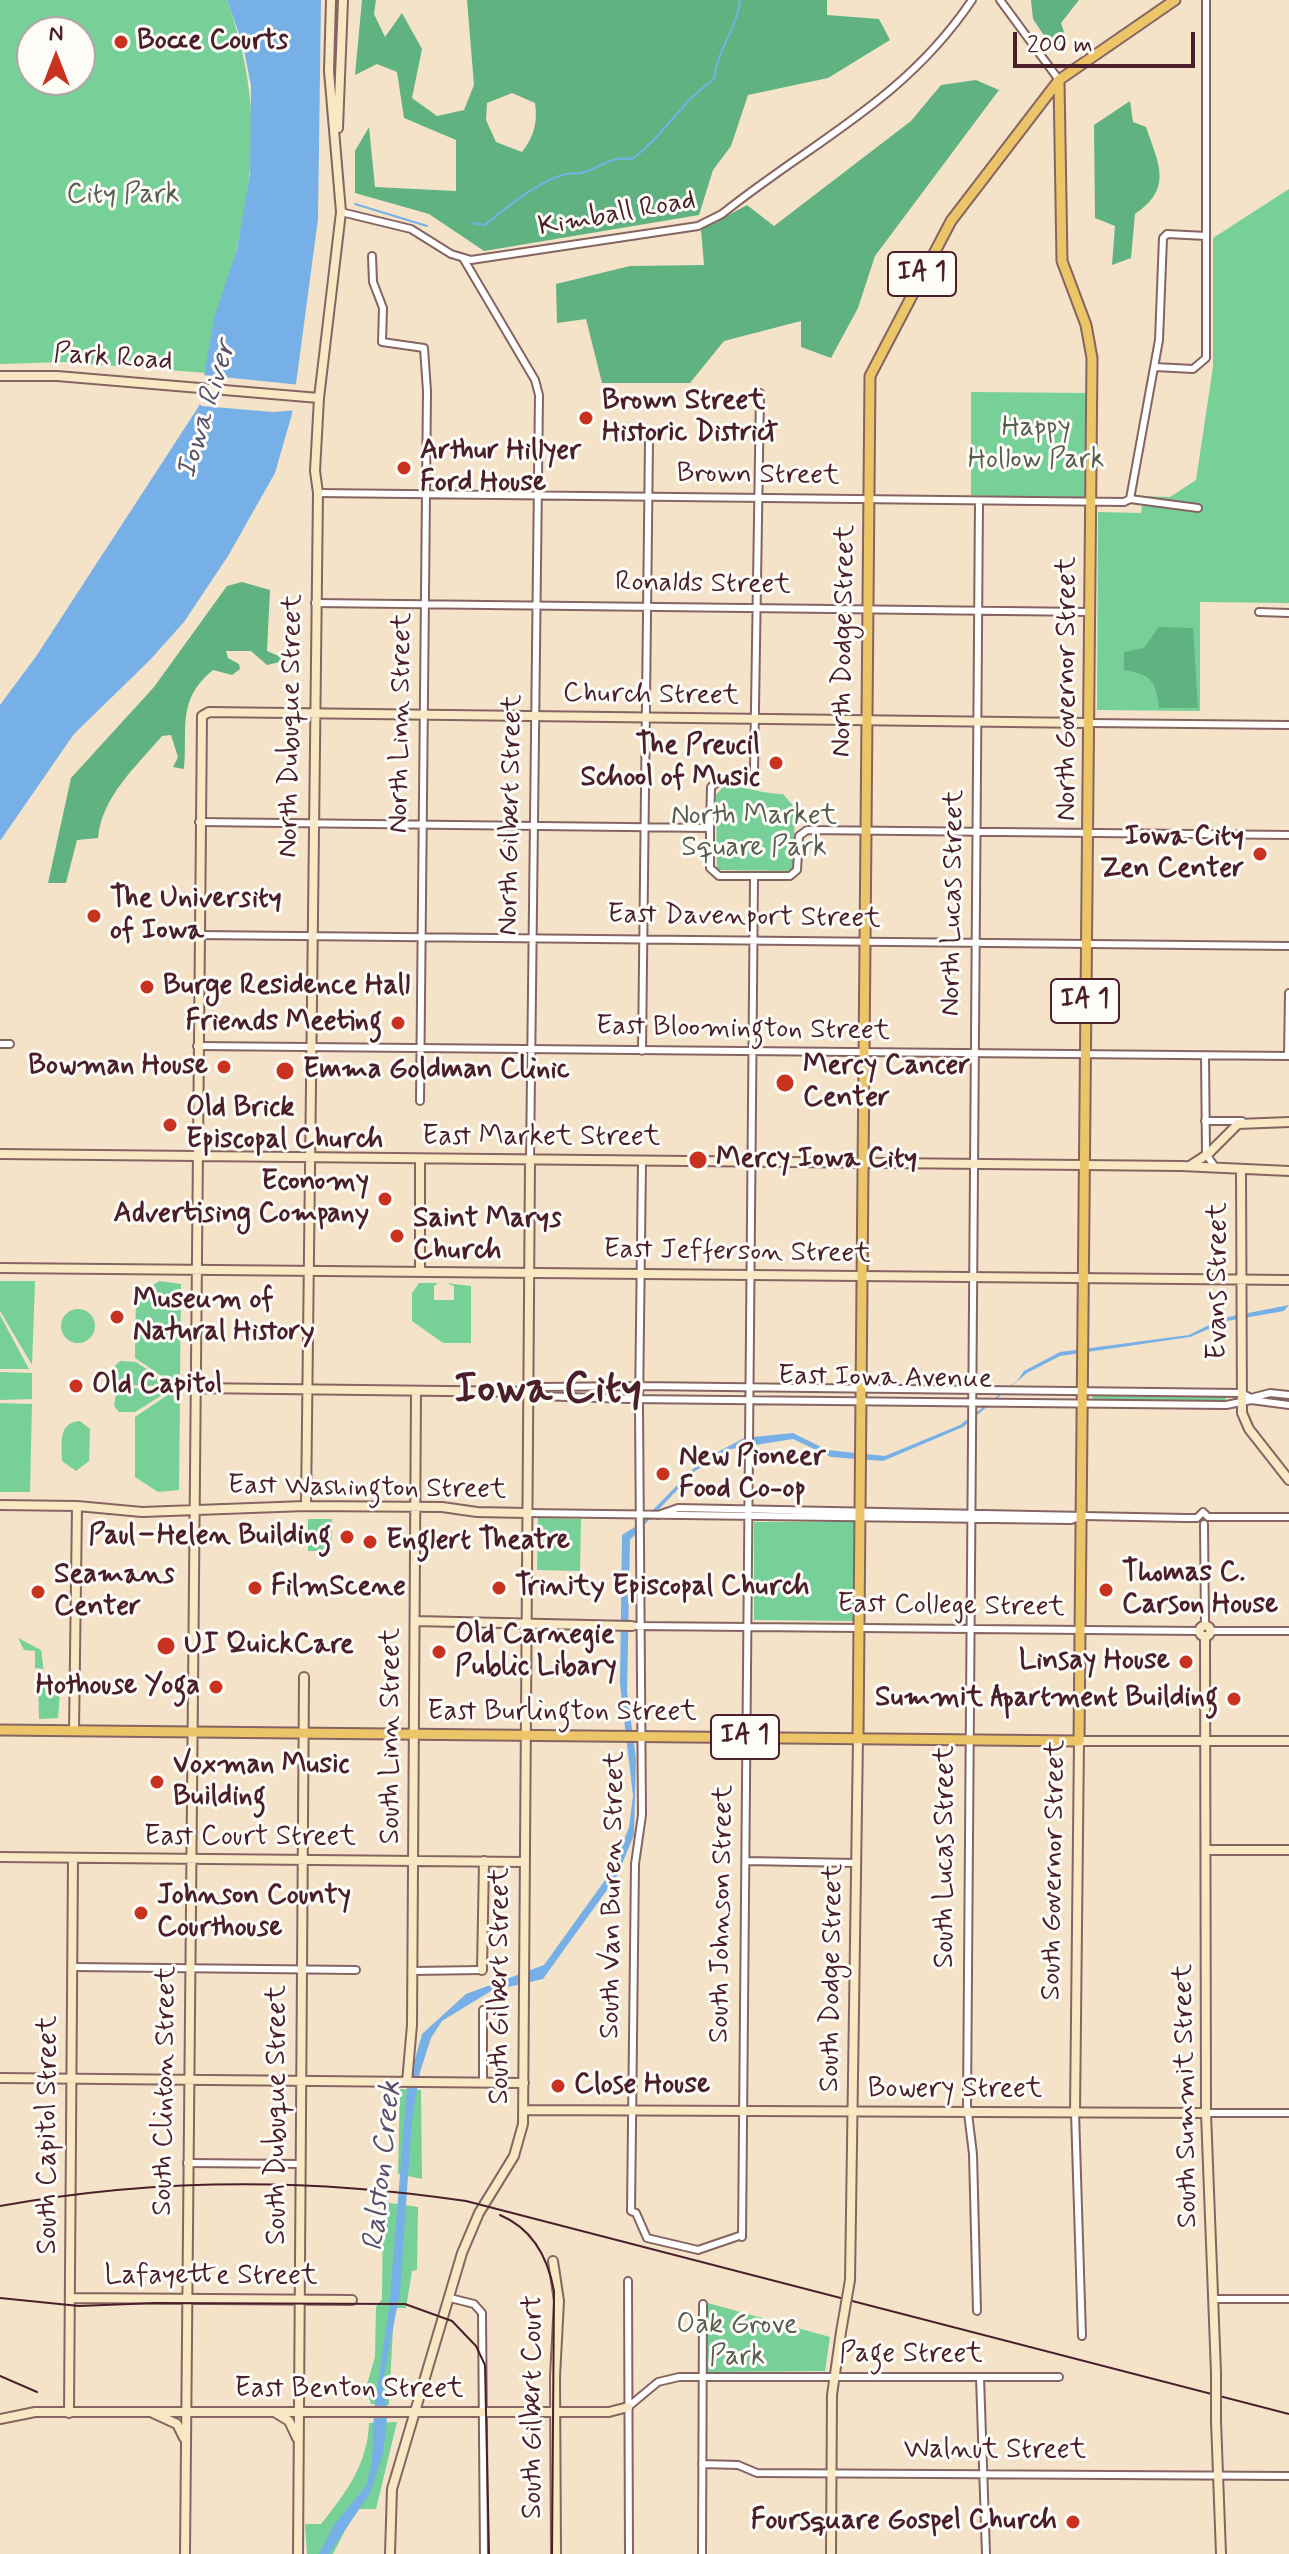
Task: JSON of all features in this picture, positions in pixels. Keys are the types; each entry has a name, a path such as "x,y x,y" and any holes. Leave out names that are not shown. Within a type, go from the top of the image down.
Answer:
{"main road":[{"name":"North Dodge Street","path":"860,1401 871,371 951,221 1059,80 1175,0"},
{"path":"1043,101 1053,98 1061,101 1071,72"},
{"name":"North Governor Street","path":"1059,80 1062,261 1086,325 1092,358 1081,1404"},
{"name":"South Dodge Street","path":"858,1738 860,1401"},
{"name":"South Governor Street","path":"1079,1741 1081,1404"},
{"name":"IA 1","path":"0,1730 74,1731"},
{"name":"East Burlington Street","path":"74,1731 1079,1741"}],"street":[{"name":"North Dubuque Street","path":"307,1389 318,493 315,471 319,398 341,212 329,71 331,0"},
{"name":"North Dubuque Street","path":"338,161 338,68 343,0"},
{"name":"Kimball Road","path":"463,258 480,260 686,230 706,223 893,91 937,48 972,0"},
{"path":"1000,0 1059,80"},
{"path":"1155,367 1193,369 1206,358 1206,0"},
{"path":"341,212 411,229 463,258"},
{"path":"1130,499 1163,310 1163,238 1167,234 1206,236"},
{"name":"North Linn Street","path":"372,256 373,282 383,308 382,342 422,346 427,391 420,1101"},
{"name":"North Gilbert Street","path":"463,258 538,388 529,1392"},
{"name":"Park Road","path":"0,376 57,376 319,398"},
{"path":"760,393 753,775 748,781 713,784 709,792 710,864 713,872 719,876 794,874 801,833 1289,835"},
{"path":"642,1051 649,440"},
{"name":"Brown Street","path":"318,493 979,501 1130,499 1198,508"},
{"name":"North Lucas Street","path":"971,1402 979,501"},
{"name":"Ronalds Street","path":"315,603 1090,612"},
{"path":"1259,612 1289,613"},
{"name":"Church Street","path":"211,712 1089,723"},
{"name":"South Clinton Street","path":"185,2554 200,719 211,712"},
{"path":"1089,723 1289,725"},
{"path":"199,822 710,828"},
{"name":"South Johnson Street","path":"742,2236 754,876"},
{"name":"East Davenport Street","path":"198,935 1289,946"},
{"path":"1289,993 1289,1056"},
{"path":"0,1044 10,1044"},
{"name":"East Bloomington Street","path":"197,1046 1289,1056"},
{"path":"1205,1056 1206,1156 1210,1164 1226,1169"},
{"path":"1205,1121 1289,1122"},
{"path":"1186,1166 1206,1156 1233,1127 1246,1121"},
{"name":"East Market Street","path":"0,1154 1186,1166 1289,1171"},
{"path":"420,1160 420,1271"},
{"name":"South Van Buren Street","path":"642,1161 639,1386 642,1516 636,1626 636,1736 642,1815 635,1864 631,2211 641,2222 642,2234 698,2250 742,2236"},
{"name":"Evans Street","path":"1241,1170 1242,1404 1247,1425 1289,1480"},
{"name":"East Jefferson Street","path":"0,1268 1288,1280"},
{"name":"East Iowa Avenue","path":"529,1392 541,1387 639,1386 1241,1393 1251,1398 1270,1393 1289,1395"},
{"name":"East Iowa Avenue","path":"193,1388 529,1392 539,1396 639,1399 1081,1404 1242,1404 1251,1400 1289,1405"},
{"path":"306,1506 307,1389"},
{"name":"South Linn Street","path":"407,2082 411,2062 414,1861 416,1391"},
{"name":"South Gilbert Street","path":"390,2554 392,2489 468,2235 515,2155 524,2110 523,1862 529,1392"},
{"name":"South Lucas Street","path":"971,1402 969,2112 977,2311"},
{"name":"East Washington Street","path":"0,1505 77,1506 142,1512 182,1512 193,1508 415,1507 642,1516 658,1515 678,1508 749,1513 1206,1520"},
{"path":"74,1731 77,1506"},
{"path":"1206,1520 1289,1517"},
{"name":"South Summit Street","path":"1206,1520 1206,2113 1221,2554"},
{"name":"East College Street","path":"415,1621 636,1626 1289,1631"},
{"name":"South Dubuque Street","path":"298,2554 304,1677"},
{"name":"South Dodge Street","path":"831,2554 834,2377 850,2280 858,1738"},
{"name":"East Burlington Street","path":"1079,1741 1289,1741"},
{"name":"South Governor Street","path":"1079,1741 1075,2112 1082,2336"},
{"path":"1206,1850 1289,1850"},
{"name":"East Court Street","path":"0,1857 523,1862"},
{"name":"South Capitol Street","path":"69,2413 73,1858"},
{"path":"412,1971 482,1970 484,1861"},
{"path":"746,1861 856,1863"},
{"path":"72,1967 356,1970"},
{"path":"483,2010 483,2082"},
{"path":"0,2078 524,2083"},
{"name":"Bowery Street","path":"524,2110 1289,2113"},
{"path":"187,2163 300,2164"},
{"name":"South Gilbert Court","path":"553,2261 559,2301 555,2412 556,2554"},
{"path":"628,2281 629,2554"},
{"name":"Lafayette Street","path":"70,2298 352,2300"},
{"path":"450,2298 481,2309 484,2554"},
{"path":"1213,2299 1289,2299"},
{"path":"702,2554 703,2304"},
{"name":"Page Street","path":"628,2407 658,2382 679,2377 1059,2377"},
{"path":"980,2377 986,2554"},
{"name":"East Benton Street","path":"0,2419 23,2413 609,2412 628,2407"},
{"path":"270,2411 293,2426 298,2447"},
{"path":"151,2413 177,2424 185,2442"},
{"name":"Walnut Street","path":"702,2464 738,2465 757,2473 1289,2476"}],"green space":[{"name":"City Park","path":"0,0 227,0 245,63 252,122 251,152 244,214 207,373 63,362 0,364"},
{"path":"362,0 376,0 374,14 385,37 402,13 422,49 412,98 437,116 464,110 474,85 467,0 827,0 827,15 879,19 890,40 828,78 748,95 731,146 713,170 699,215 484,251 429,214 355,193 355,151 369,127 375,187 456,191 456,140 404,118 397,72 377,64 355,75","holes":["512,93 535,103 534,129 522,152 496,142 486,120 487,103"]},
{"path":"1031,0 1079,0 1061,23 1066,38 1053,49 1033,19"},
{"path":"976,80 999,90 875,256 858,308 831,358 801,347 801,321 724,341 690,383 602,383 586,319 557,323 556,284 630,266 704,265 701,230 747,205 774,226 911,121 941,85"},
{"path":"1130,101 1133,122 1146,127 1155,153 1159,185 1155,195 1135,214 1131,258 1112,265 1115,226 1095,218 1094,125"},
{"path":"1289,189 1289,603 1200,602 1200,711 1097,710 1098,512 1141,513 1143,496 1170,497 1196,480 1213,367 1213,238"},
{"name":"Happy Hollow Park","path":"971,392 1086,393 1091,501 971,495"},
{"path":"242,582 270,590 267,651 288,660 267,665 251,651 226,651 228,658 239,664 240,669 232,675 213,670 193,692 186,716 184,769 173,767 178,757 171,735 162,736 113,795 98,838 77,840 66,883 48,883 71,778 154,687 227,586"},
{"path":"1159,627 1193,628 1198,708 1159,708 1151,681 1141,674 1124,670 1124,652 1144,648"},
{"name":"North Market Square Park","path":"724,786 783,794 795,808 793,871 717,870 716,795"},
{"path":"0,1281 35,1281 32,1365 0,1311"},
{"path":"159,1281 181,1284 180,1378 172,1383 135,1358 136,1297"},
{"path":"419,1283 438,1283 434,1286 434,1300 454,1300 454,1286 446,1283 471,1286 471,1343 443,1343 412,1321 412,1293"},
{"path":"78,1309 90,1314 95,1326 90,1338 78,1343 66,1338 61,1326 66,1314"},
{"path":"0,1315 29,1369 0,1369"},
{"path":"120,1361 136,1362 167,1386 117,1385 115,1366"},
{"path":"0,1372 32,1373 32,1399 0,1400"},
{"path":"117,1388 167,1389 167,1392 135,1412 119,1412 114,1406"},
{"path":"172,1392 180,1397 179,1490 158,1492 135,1477 135,1417"},
{"path":"1093,1394 1227,1396 1224,1402 1092,1401"},
{"path":"0,1403 32,1404 30,1492 0,1492"},
{"path":"80,1421 90,1429 89,1461 76,1471 62,1461 62,1435 67,1426"},
{"path":"538,1518 581,1519 580,1571 537,1570"},
{"path":"308,1519 332,1519 331,1551 308,1551"},
{"path":"754,1522 855,1522 854,1621 754,1620"},
{"path":"18,1638 41,1650 44,1669 35,1668 35,1651 24,1650"},
{"path":"44,1672 45,1680 61,1681 58,1718 39,1719 38,1683 44,1682"},
{"path":"400,2089 421,2090 422,2179 398,2174"},
{"path":"383,2202 418,2207 417,2270 412,2271 406,2308 394,2308 389,2405 371,2404 366,2388 375,2357 376,2307 382,2299"},
{"name":"Oak Grove Park","path":"708,2303 830,2337 825,2371 707,2372"},
{"path":"397,2422 376,2509 356,2509 333,2554 307,2554 305,2524 321,2524 347,2489 365,2451 369,2423"}],"water":[{"name":"Iowa River","path":"227,0 321,0 318,219 292,414 275,473 228,556 184,622 74,734 0,841 0,705 37,655 199,406 214,318 237,249 250,174 251,86 243,45"},
{"name":"Ralston Creek","path":"1289,1305 1284,1311 1227,1321 1190,1337 1060,1356 1027,1373 963,1427 883,1461 831,1457 793,1439 731,1449 695,1471 630,1540 627,1692 636,1759 634,1835 617,1876 543,1979 491,1991 442,2021 431,2038 420,2072 412,2119 400,2292 382,2386 388,2409 383,2453 370,2493 329,2554 319,2554 334,2525 366,2486 372,2462 374,2410 389,2310 407,2088 422,2034 466,1994 544,1965 613,1869 629,1827 633,1796 620,1684 622,1535 638,1525 701,1461 744,1438 793,1433 827,1450 885,1456 960,1425 1017,1381 1024,1371 1060,1352 1189,1335 1223,1318"}],"pier":[{"path":"203,375 301,385 297,410 273,412 202,406 196,402"}],"waterway":[{"path":"472,223 485,225 523,195 556,177 583,173 613,160 632,159 644,150 714,79 740,0"},
{"path":"355,204 427,226"}],"railway":[{"path":"0,2206 116,2190 233,2184 350,2188 466,2201 1289,2414"},
{"path":"500,2215 530,2236 548,2267 554,2291 552,2554"},
{"path":"0,2298 79,2306 155,2303 405,2304 452,2321 476,2346 485,2365 489,2554"},
{"path":"0,2376 37,2392"}],"place":[{"name":"Bocce Courts","path":"121,42"},
{"name":"Brown Street Historic District","path":"586,418"},
{"name":"Arthur Hillyer Ford House","path":"404,468"},
{"name":"The Preucil School of Music","path":"776,763"},
{"name":"Iowa City Zen Center","path":"1260,854"},
{"name":"The University of Iowa","path":"94,916"},
{"name":"Burge Residence Hall","path":"147,987"},
{"name":"Friends Meeting","path":"398,1023"},
{"name":"Bowman House","path":"224,1067"},
{"name":"Emma Goldman Clinic","path":"285,1071"},
{"name":"Mercy Cancer Center","path":"785,1083"},
{"name":"Old Brick Episcopal Church","path":"170,1125"},
{"name":"Mercy Iowa City","path":"698,1160"},
{"name":"Economy Advertising Company","path":"385,1199"},
{"name":"Saint Marys Church","path":"397,1236"},
{"name":"Museum of Natural History","path":"117,1317"},
{"name":"Old Capitol","path":"76,1386"},
{"name":"New Pioneer Food Co-op","path":"663,1474"},
{"name":"Paul–Helen Building","path":"347,1537"},
{"name":"Englert Theatre","path":"370,1542"},
{"name":"FilmScene","path":"255,1588"},
{"name":"Trinity Episcopal Church","path":"499,1588"},
{"name":"Thomas C. Carson House","path":"1106,1590"},
{"name":"Seamans Center","path":"38,1592"},
{"name":"UI QuickCare","path":"166,1646"},
{"name":"Old Carnegie Public Libary","path":"439,1652"},
{"name":"Linsay House","path":"1186,1662"},
{"name":"Hothouse Yoga","path":"216,1687"},
{"name":"Summit Apartment Building","path":"1234,1699"},
{"name":"Voxman Music Building","path":"157,1782"},
{"name":"Johnson County Courthouse","path":"141,1913"},
{"name":"Close House","path":"558,2086"},
{"name":"Foursquare Gospel Church","path":"1073,2522"}],"district":[{"name":"Iowa City","path":"548,1392"}]}
